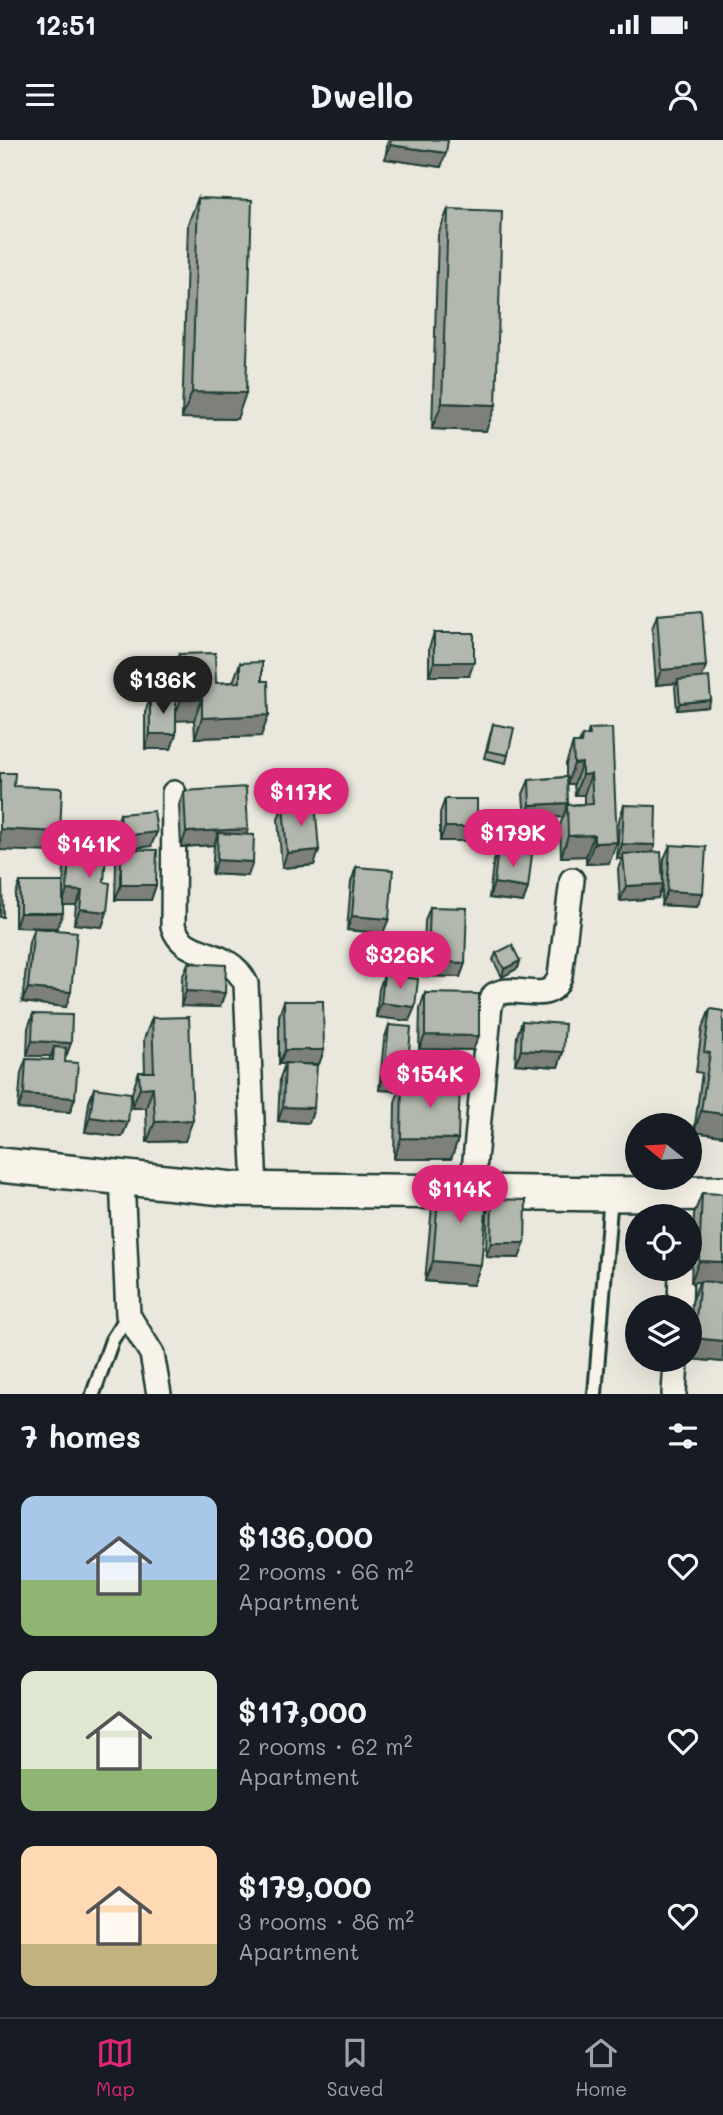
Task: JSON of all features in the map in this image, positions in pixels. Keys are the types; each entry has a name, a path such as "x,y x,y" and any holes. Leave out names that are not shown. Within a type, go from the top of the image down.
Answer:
{"street":[{"path":"174,793 173,926 177,939 187,946 229,962 240,971 246,984 255,1189"},
{"path":"472,1191 490,1005 494,995 504,990 547,993 557,986 572,880"},
{"path":"0,1165 233,1189 611,1194 676,1204"},
{"path":"122,1178 128,1315 152,1354 159,1394"},
{"path":"685,1204 723,1192"},
{"path":"674,1394 675,1372"}],"lane":[{"path":"595,1394 611,1194"},
{"path":"93,1394 112,1340 128,1315"}],"building":[{"path":"391,140 448,140 446,153 390,145"},
{"path":"198,198 252,200 246,393 192,392"},
{"path":"448,209 502,211 496,405 442,403"},
{"path":"702,611 706,666 661,670 657,615"},
{"path":"434,633 474,633 474,662 434,662"},
{"path":"215,653 216,683 240,682 240,663 262,662 262,681 268,681 269,715 202,718 202,699 181,700 179,654"},
{"path":"709,677 711,700 680,703 678,680"},
{"path":"176,697 176,734 150,734 150,698"},
{"path":"493,724 514,728 508,755 487,751"},
{"path":"612,728 617,842 594,843 594,835 568,836 567,805 593,804 591,774 582,775 582,763 574,764 573,743 581,743 582,736 590,735 589,729"},
{"path":"0,773 15,773 14,786 62,788 60,832 0,829"},
{"path":"567,777 568,803 530,805 529,780"},
{"path":"246,787 248,829 186,832 184,791"},
{"path":"445,799 477,799 477,827 445,827"},
{"path":"315,803 319,850 287,853 283,805"},
{"path":"624,805 656,806 655,845 622,844"},
{"path":"154,811 157,832 123,836 120,814"},
{"path":"218,833 254,835 253,862 217,860"},
{"path":"670,845 706,847 703,893 667,891"},
{"path":"121,849 157,850 156,885 121,885"},
{"path":"498,849 532,854 528,888 494,883"},
{"path":"69,852 106,855 104,882 110,883 107,912 80,909 82,891 67,890"},
{"path":"661,852 663,884 626,886 623,854"},
{"path":"356,867 393,870 389,919 352,916"},
{"path":"2,881 3,917 0,917"},
{"path":"20,882 63,882 63,913 20,913"},
{"path":"430,907 467,908 465,963 428,961"},
{"path":"34,928 77,932 71,992 28,988"},
{"path":"512,945 520,961 504,969 496,953"},
{"path":"188,963 226,965 225,993 186,991"},
{"path":"384,975 418,979 415,1007 381,1003"},
{"path":"425,993 479,994 479,1036 425,1035"},
{"path":"284,1001 323,1001 324,1050 285,1050"},
{"path":"710,1009 723,1011 723,1114 701,1111 710,1053 704,1052"},
{"path":"33,1014 72,1015 71,1043 32,1041"},
{"path":"189,1017 193,1120 155,1122 153,1087 140,1088 139,1072 154,1072 152,1018"},
{"path":"522,1021 565,1024 563,1052 521,1050"},
{"path":"389,1025 411,1027 407,1077 384,1075"},
{"path":"54,1047 66,1048 65,1062 78,1063 75,1098 24,1094 26,1059 53,1060"},
{"path":"285,1063 317,1065 314,1108 283,1107"},
{"path":"402,1082 460,1083 458,1139 401,1138"},
{"path":"94,1088 131,1093 128,1122 90,1117"},
{"path":"439,1185 488,1189 481,1265 433,1261"},
{"path":"702,1193 723,1194 723,1262 702,1261"},
{"path":"492,1199 526,1200 525,1243 491,1243"},
{"path":"700,1281 723,1283 723,1341 702,1339 702,1295 699,1295"}]}
